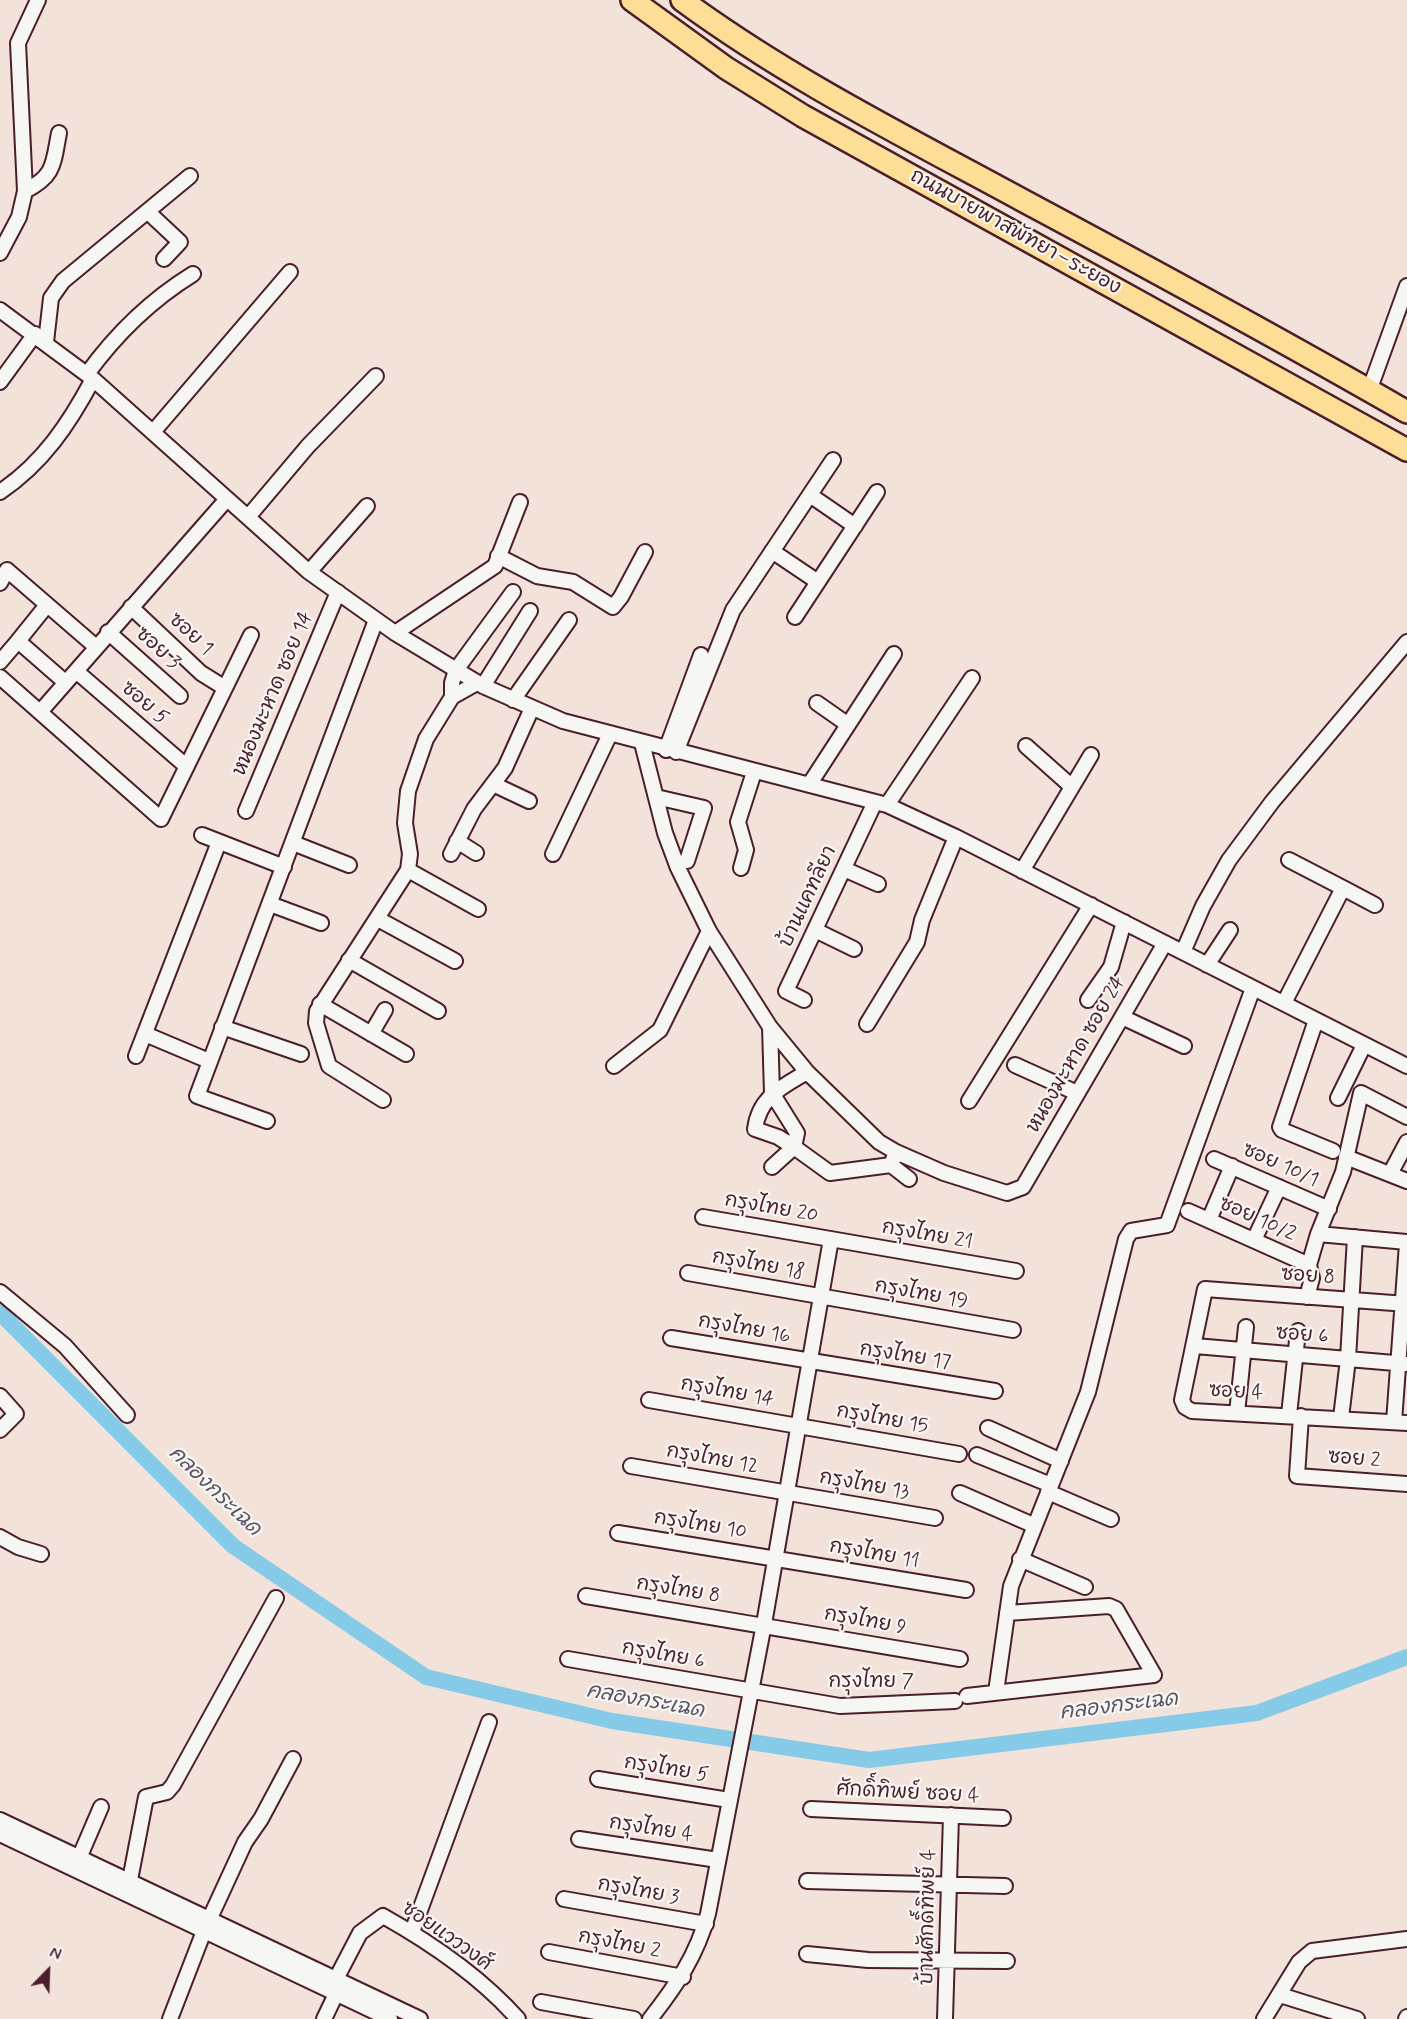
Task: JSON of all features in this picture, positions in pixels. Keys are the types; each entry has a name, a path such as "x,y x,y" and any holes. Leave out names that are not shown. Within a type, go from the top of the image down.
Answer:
{"highway":[{"name":"ถนนบายพาสพัทยา–ระยอง","path":"632,0 726,68 803,116 1407,450"},
{"name":"ถนนบายพาสพัทยา–ระยอง","path":"682,0 713,23 825,94 1145,266 1407,412"}],"street":[{"path":"0,253 20,217 25,191 18,43 38,0"},
{"path":"25,191 48,177 59,133"},
{"path":"0,382 41,338 51,298 63,280 190,176"},
{"path":"147,212 180,242 164,259"},
{"path":"153,432 290,272"},
{"path":"0,492 14,482 53,445 98,359 158,296 194,274"},
{"path":"1370,391 1407,286"},
{"path":"0,310 41,338 90,377 309,573 395,633 480,685 563,721 881,804 956,837 1407,1066"},
{"path":"248,517 308,446 376,376"},
{"path":"671,751 729,619 833,460"},
{"path":"795,617 877,492"},
{"path":"810,495 855,526"},
{"path":"40,712 95,646 227,499"},
{"path":"395,633 488,572 497,563 520,502"},
{"path":"309,573 367,506"},
{"path":"772,551 818,582"},
{"path":"498,556 537,576 573,582 614,607 645,552"},
{"path":"0,583 7,570 95,646"},
{"name":"หนองมะหาด ซอย 14","path":"246,811 338,592"},
{"path":"383,1100 329,1066 316,1023 320,1004 378,919 408,870 410,854 405,823 408,791 426,739 452,697 452,683 456,670 513,592"},
{"path":"0,662 47,605"},
{"name":"ซอย 1","path":"131,607 201,673 225,688"},
{"path":"452,697 480,685 530,611"},
{"path":"267,1121 196,1096 376,620"},
{"path":"513,700 569,620"},
{"name":"ซอย 3","path":"108,632 180,696"},
{"path":"0,677 161,819 251,635"},
{"path":"18,641 65,682"},
{"path":"1183,952 1203,906 1229,860 1272,802 1407,642"},
{"path":"809,785 894,654"},
{"path":"671,751 701,655"},
{"name":"ซอย 5","path":"76,671 186,766"},
{"name":"บ้านแคทลียา","path":"804,1000 786,991 844,869 881,804 972,678"},
{"path":"817,703 848,724"},
{"path":"476,853 454,847 474,809 504,768 532,708"},
{"path":"553,854 610,734"},
{"path":"642,743 665,833 678,868 709,931 770,1027 807,1072 879,1142 909,1179"},
{"path":"1026,746 1071,786"},
{"path":"1022,871 1090,754"},
{"path":"741,868 746,850 738,822 754,772"},
{"path":"493,784 529,801"},
{"path":"656,797 704,808 687,861"},
{"path":"202,836 284,867"},
{"path":"867,1024 917,942 922,920 956,837"},
{"path":"136,1056 219,842"},
{"path":"293,843 349,865"},
{"path":"1289,860 1375,905"},
{"path":"844,869 878,884"},
{"path":"408,870 478,909"},
{"path":"1284,1003 1343,888"},
{"path":"270,904 321,923"},
{"path":"969,1101 1091,905"},
{"path":"378,919 455,961"},
{"path":"1088,1000 1111,967 1124,922"},
{"path":"815,930 854,949"},
{"path":"1207,964 1230,930"},
{"path":"614,1066 660,1030 709,931"},
{"name":"หนองมะหาด ซอย 24","path":"893,1158 1007,1193 1023,1187 1165,943"},
{"path":"349,960 438,1011"},
{"path":"996,1692 1011,1586 1033,1525 1088,1392 1126,1239 1131,1231 1167,1225 1253,988"},
{"path":"320,1004 406,1054"},
{"path":"371,1034 385,1010"},
{"path":"1122,1017 1184,1046"},
{"path":"1316,1020 1280,1127 1282,1130 1407,1181"},
{"path":"770,1027 772,1093 797,1133 794,1147 772,1167"},
{"path":"222,1028 301,1054"},
{"path":"145,1034 209,1061"},
{"path":"1338,1098 1364,1045"},
{"path":"1016,1065 1077,1093"},
{"path":"807,1072 772,1093 760,1112 755,1129 778,1137 830,1173 893,1158"},
{"path":"1307,1297 1312,1278 1310,1265 1318,1234 1329,1209 1340,1154 1361,1093 1407,1117"},
{"path":"1390,1174 1407,1142"},
{"name":"ซอย 10/1","path":"1214,1159 1329,1209"},
{"path":"1209,1220 1232,1166"},
{"path":"1254,1240 1279,1187"},
{"name":"ซอย 10/2","path":"1188,1211 1310,1265"},
{"name":"กรุงไทย 20","path":"703,1217 831,1239"},
{"path":"1318,1234 1407,1243 1400,1422"},
{"path":"1341,1418 1348,1359 1355,1237"},
{"path":"650,2019 683,1977 706,1924 764,1624 831,1239"},
{"name":"กรุงไทย 21","path":"831,1239 1016,1271"},
{"name":"กรุงไทย 18","path":"688,1273 822,1297"},
{"name":"ซอย 8","path":"1205,1289 1404,1304"},
{"name":"ซอย 4","path":"1205,1289 1183,1398 1185,1407 1192,1411 1400,1422"},
{"path":"0,1292 65,1346 127,1415"},
{"name":"กรุงไทย 19","path":"822,1297 1013,1330"},
{"path":"1237,1413 1246,1327"},
{"path":"1295,1416 1294,1355 1298,1331"},
{"name":"กรุงไทย 16","path":"671,1338 810,1361"},
{"name":"ซอย 6","path":"1195,1346 1402,1364"},
{"name":"กรุงไทย 17","path":"810,1361 995,1391"},
{"path":"0,1396 16,1414 0,1430"},
{"name":"กรุงไทย 14","path":"649,1400 798,1425"},
{"name":"ซอย 2","path":"1295,1416 1297,1476 1407,1484"},
{"name":"กรุงไทย 15","path":"798,1425 959,1454"},
{"path":"988,1428 1061,1461"},
{"path":"977,1455 1111,1519"},
{"name":"กรุงไทย 12","path":"631,1466 786,1492"},
{"name":"กรุงไทย 13","path":"786,1492 935,1518"},
{"path":"960,1493 1033,1525"},
{"name":"กรุงไทย 10","path":"618,1533 775,1558"},
{"path":"0,1537 18,1547 41,1554"},
{"name":"กรุงไทย 11","path":"775,1558 966,1590"},
{"path":"1020,1558 1085,1587"},
{"name":"กรุงไทย 8","path":"586,1596 764,1624"},
{"path":"129,1880 146,1797 166,1792 173,1785 276,1598"},
{"name":"กรุงไทย 7","path":"751,1691 840,1706 961,1698 996,1692 1154,1675 1116,1609 1109,1606 1007,1613"},
{"name":"กรุงไทย 9","path":"764,1624 960,1659"},
{"name":"กรุงไทย 6","path":"568,1659 751,1691"},
{"path":"412,1932 489,1722"},
{"path":"170,2019 207,1924 244,1842 261,1819 293,1759"},
{"name":"กรุงไทย 5","path":"598,1779 729,1800"},
{"path":"80,1856 101,1807"},
{"name":"ศักดิ์ทิพย์ ซอย 4","path":"811,1809 1003,1818"},
{"name":"บ้านศักดิ์ทิพย์ 4","path":"945,2019 949,1961 951,1815"},
{"path":"0,1820 129,1880 207,1924"},
{"path":"0,1834 207,1924 311,1974 336,1994 390,2019"},
{"name":"กรุงไทย 4","path":"579,1839 718,1860"},
{"path":"807,1881 1005,1886"},
{"name":"กรุงไทย 3","path":"564,1899 706,1924"},
{"name":"ซอยแวววงศ์","path":"336,1979 360,1933 383,1916 412,1932 458,1965 518,2019"},
{"path":"1264,2019 1299,1962 1312,1951 1407,1939"},
{"name":"กรุงไทย 2","path":"549,1952 683,1977"},
{"path":"807,1954 868,1960 1007,1961"},
{"path":"311,1974 336,1979 420,2019"},
{"path":"324,2019 336,1994"},
{"path":"1280,1995 1357,2019"},
{"path":"541,2002 634,2019"}],"waterway":[{"name":"คลองกระเฉด","path":"0,1313 233,1546 426,1677 612,1721 869,1760 1257,1713 1407,1657"}]}
